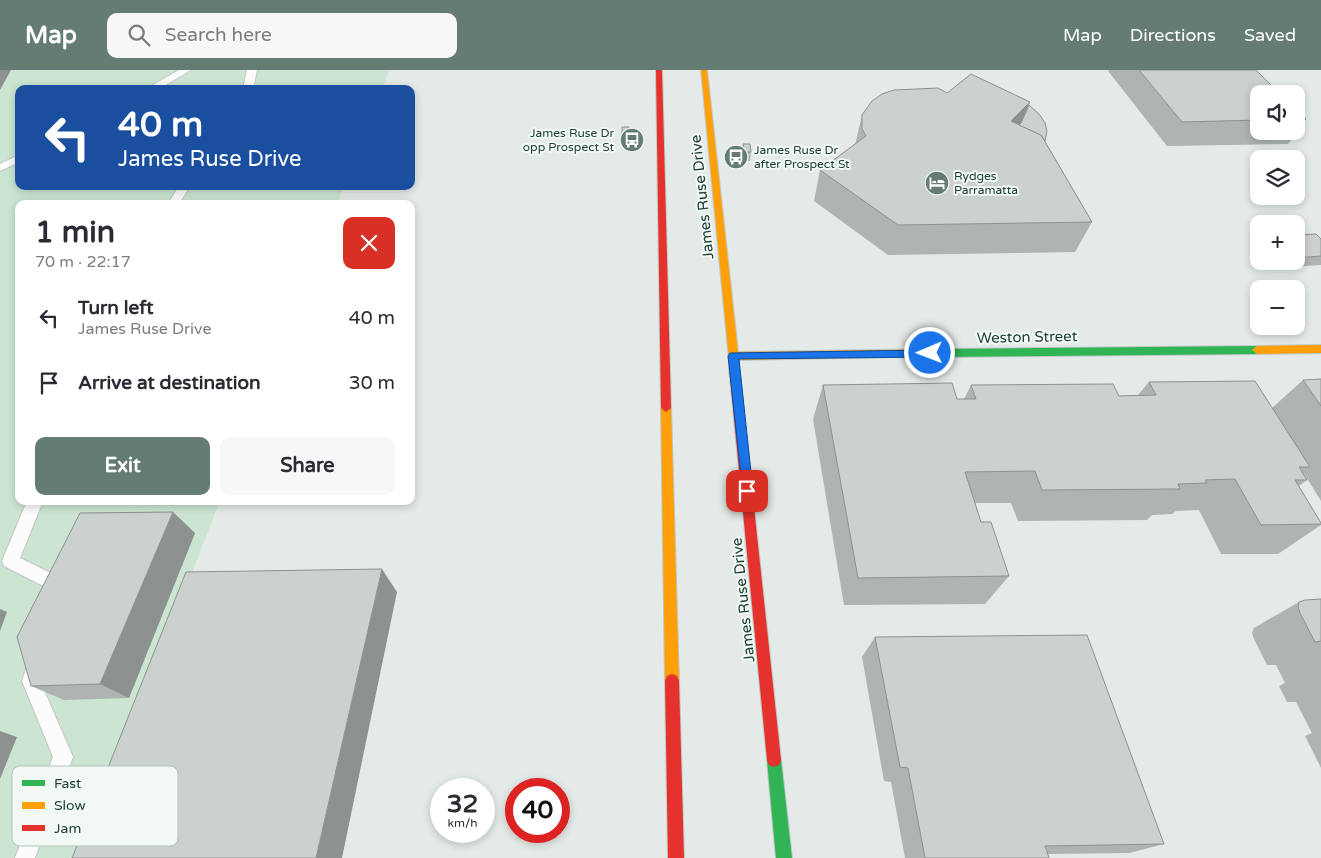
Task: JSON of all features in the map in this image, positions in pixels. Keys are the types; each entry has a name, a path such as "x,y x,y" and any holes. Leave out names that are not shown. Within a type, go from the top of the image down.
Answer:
{"main road":[{"path":"659,70 676,858"},
{"name":"James Ruse Drive","path":"704,70 784,858"},
{"name":"Weston Street","path":"734,356 1321,348"}],"lane":[{"path":"158,85 186,70"},
{"path":"249,85 252,70"},
{"path":"0,168 15,160"},
{"path":"33,505 10,561 57,584 50,610"},
{"path":"38,654 31,681 63,757 60,766"},
{"path":"25,858 30,846"}],"green space":[{"path":"0,70 389,70 383,85 15,85 15,190 342,190 339,200 15,200 15,505 218,505 116,766 12,766 12,846 85,846 80,858 0,858"}],"building":[{"path":"1139,70 1256,70 1271,85 1250,85 1250,120 1182,122"},
{"name":"Rydges Parramatta","path":"971,74 1030,102 1011,121 1041,135 1092,222 898,225 820,170 866,136 862,129 862,115 872,101 882,94 894,90 938,88 947,93"},
{"path":"1029,105 1040,115 1045,123 1047,131 1045,141 1041,135 1019,125"},
{"path":"622,127 629,127 628,134 622,135"},
{"path":"743,144 750,144 751,152 744,152"},
{"path":"1316,234 1321,239 1321,256 1305,257 1305,235"},
{"path":"1321,379 1321,406 1303,380"},
{"path":"1255,381 1310,467 1299,467 1307,480 1295,480 1321,524 1261,525 1235,479 1205,480 1207,483 1178,484 1180,489 1042,490 1035,471 965,472 981,522 991,522 1009,576 858,578 823,385 952,383 957,399 976,399 971,385 1113,384 1119,396 1156,395 1149,382"},
{"path":"173,512 100,684 31,686 17,637 80,513"},
{"path":"382,569 316,858 72,858 77,846 178,846 178,766 109,766 186,572"},
{"path":"1321,599 1321,641 1315,642 1298,607 1299,602"},
{"path":"1087,635 1164,844 1045,846 1049,858 925,858 908,768 900,767 875,637"}],"traffic: fast":[{"path":"944,353 1257,350"},
{"path":"774,760 784,858"}],"traffic: slow":[{"path":"704,70 734,367"},
{"path":"1257,350 1321,349"},
{"path":"733,356 944,353"},
{"path":"666,408 672,681"}],"traffic: jam":[{"path":"659,70 666,408"},
{"path":"734,367 774,760"},
{"path":"672,681 676,858"}],"place":[{"name":"James Ruse Dr opp Prospect St","path":"632,140"},
{"name":"James Ruse Dr after Prospect St","path":"736,157"},
{"name":"Rydges Parramatta","path":"937,183"}],"route":[{"path":"747,491 734,356 930,353"}]}
